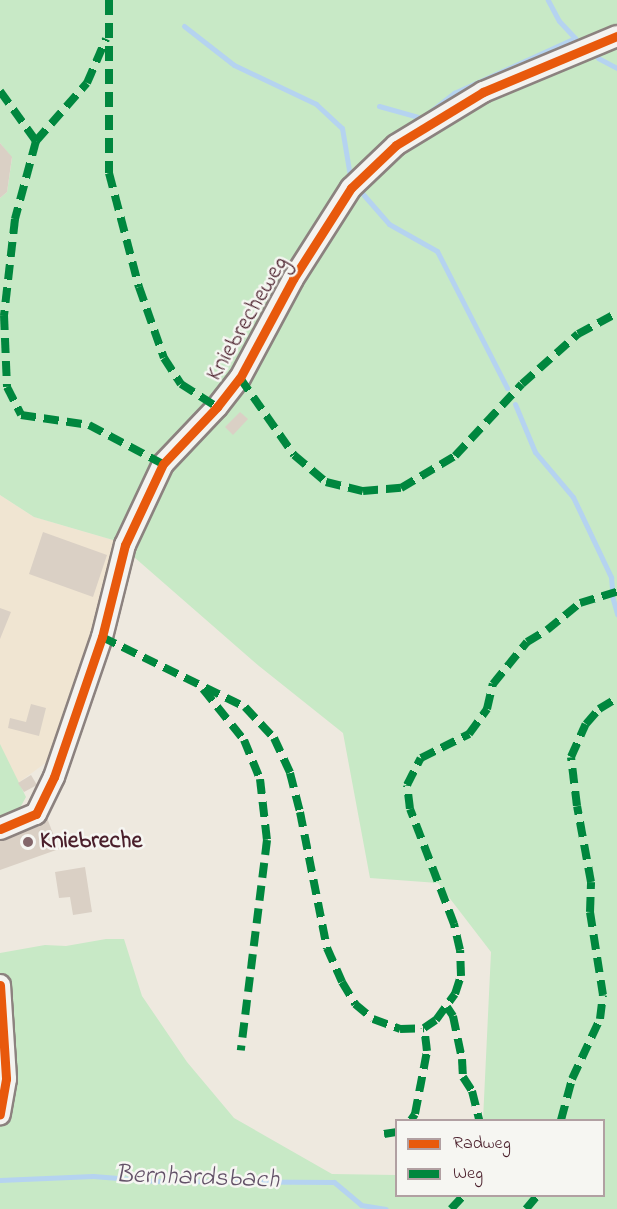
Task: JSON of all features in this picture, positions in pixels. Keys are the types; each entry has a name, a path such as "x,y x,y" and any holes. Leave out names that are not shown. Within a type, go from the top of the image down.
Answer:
{"street":[{"name":"Kniebrecheweg","path":"0,829 36,814 54,777 102,637 125,545 163,464 218,407 240,378 293,279 351,188 396,145 483,92 617,36"},
{"path":"0,984 6,1079 0,1114"}],"shaded area":[{"path":"0,495 34,517 113,540 117,549 91,639 51,759 18,783 0,746"}],"green space":[{"path":"0,0 617,0 617,1209 0,1209 0,953 45,945 66,946 106,939 124,939 142,996 187,1062 234,1118 332,1174 395,1175 395,1197 605,1197 605,1119 483,1119 491,952 438,883 370,878 343,733 259,666 134,557 117,549 113,540 34,517 0,495 0,198 7,192 12,158 0,143"},
{"path":"0,744 26,797 20,808 0,821"}],"building":[{"path":"0,143 12,157 7,192 0,198"},
{"path":"240,412 248,419 233,435 225,427"},
{"path":"43,532 107,555 93,597 29,574"},
{"path":"0,608 11,612 0,639"},
{"path":"31,704 46,708 39,736 8,728 10,718 26,722"},
{"path":"31,775 37,785 24,792 18,783"},
{"name":"Kniebreche","path":"47,818 59,849 0,870 0,836"},
{"path":"85,867 92,912 73,915 70,897 59,898 55,872"}],"waterway":[{"path":"379,106 422,118 454,93 575,38 559,21 548,0"},
{"path":"184,26 234,65 316,104 342,128 350,176"},
{"path":"598,58 617,68"},
{"path":"362,193 389,224 437,251 507,388"},
{"path":"515,404 535,452 573,497 611,577 612,589"},
{"path":"612,596 617,614"},
{"name":"Bernhardsbach","path":"0,1180 93,1176 156,1181 334,1182 361,1205 386,1209"}],"marked path":[{"path":"109,0 109,173 139,287 164,358 181,384 217,407"},
{"path":"36,141 87,83 106,39"},
{"path":"0,91 36,141 15,219 4,315 7,387 21,415 89,425 163,464"},
{"path":"240,378 294,455 326,482 363,491 401,488 455,456 522,384 578,334 617,313"},
{"path":"102,637 245,707 274,738 290,773 327,948 342,982 355,1004 373,1019 400,1029 424,1028 436,1020 455,994 461,976 460,950 454,924 410,809 407,785 421,758 469,734 487,709 493,684 527,642 547,630 580,603 617,592"},
{"path":"203,689 244,740 260,779 267,840 241,1050"},
{"path":"561,1119 572,1079 600,1019 603,995 590,912 591,882 577,806 571,757 586,724 599,709 617,698"},
{"path":"447,1007 453,1016 462,1059 463,1077 472,1091 479,1119"},
{"path":"412,1119 415,1114 427,1051 424,1028"},
{"path":"384,1134 395,1132"},
{"path":"451,1209 462,1197"},
{"path":"526,1209 536,1197"}],"cycle path":[{"path":"0,829 36,814 54,777 102,637 125,545 163,464 217,407 240,378 293,279 351,188 396,145 483,92 617,36"},
{"path":"0,985 6,1079 0,1114"}],"place":[{"name":"Kniebreche","path":"28,842"}]}
